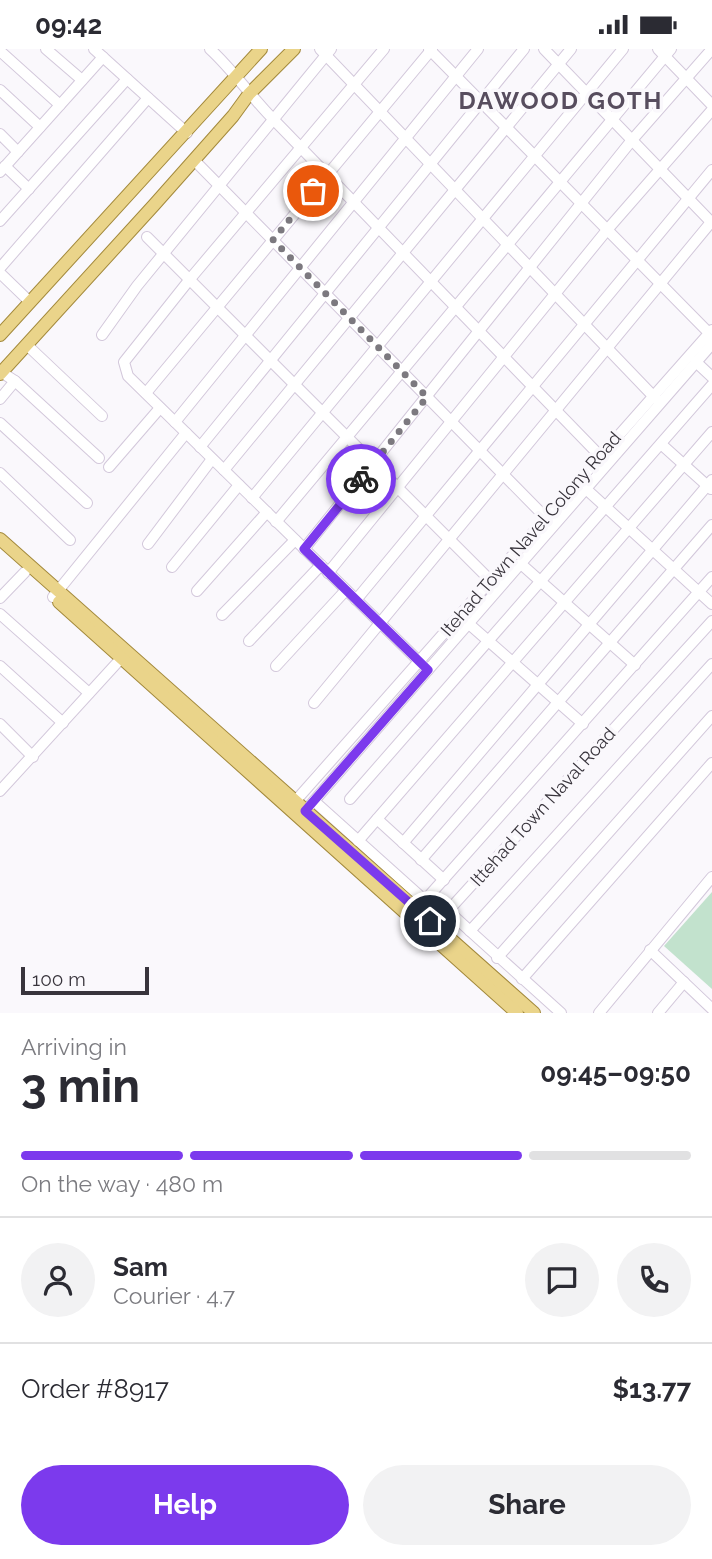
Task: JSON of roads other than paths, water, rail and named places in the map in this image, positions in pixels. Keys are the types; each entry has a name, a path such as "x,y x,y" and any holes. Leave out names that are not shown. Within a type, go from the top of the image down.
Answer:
{"main road":[{"path":"0,334 187,134 261,49"},
{"path":"1,373 194,160 249,94 294,49"},
{"path":"0,539 56,594 292,804 306,810 534,1013"},
{"path":"0,550 56,594"},
{"path":"306,810 517,1013"}],"street":[{"path":"46,49 82,80"},
{"path":"210,49 238,75 249,94 300,148 604,460"},
{"path":"384,49 190,279 124,362 128,376 428,670"},
{"path":"175,422 478,49"},
{"path":"200,447 524,49"},
{"path":"314,703 712,222 544,49"},
{"path":"224,470 571,49"},
{"path":"252,498 623,49"},
{"path":"304,549 632,140 712,49"},
{"path":"146,393 430,50 711,336"},
{"path":"0,51 60,105"},
{"path":"102,335 137,286 274,120 326,51 354,84 657,399"},
{"path":"249,641 325,569 398,488 607,230 712,108 665,51 612,120 276,521"},
{"path":"29,188 3,169 82,80 98,53 187,134"},
{"path":"0,221 127,79"},
{"path":"0,90 40,127"},
{"path":"0,268 148,98"},
{"path":"0,134 18,152"},
{"path":"194,160 551,523"},
{"path":"356,600 712,170"},
{"path":"147,237 495,585"},
{"path":"0,273 30,302"},
{"name":"Itehad Town Navel Colony Road","path":"657,399 696,362 711,336"},
{"name":"Itehad Town Navel Colony Road","path":"292,804 419,662 551,523 711,336"},
{"path":"28,345 102,416"},
{"path":"696,362 712,377"},
{"path":"1,373 15,381 99,458"},
{"path":"0,399 15,381"},
{"path":"350,799 712,385"},
{"path":"109,467 160,408"},
{"path":"0,422 86,503"},
{"path":"358,841 712,432"},
{"path":"56,594 186,433"},
{"path":"403,843 652,549 710,486 661,444"},
{"path":"148,544 212,459"},
{"name":"Itehad Town Navel Colony Road","path":"306,810 469,624 495,585 521,564 551,523 586,489 604,460"},
{"path":"0,473 70,540"},
{"path":"172,567 239,485"},
{"path":"586,489 712,604"},
{"path":"197,590 267,512"},
{"path":"421,860 712,525"},
{"path":"222,615 295,540"},
{"path":"521,564 635,665"},
{"path":"0,598 25,572"},
{"path":"306,810 358,841 421,897 427,898 712,577"},
{"path":"275,666 346,590"},
{"path":"0,614 89,693"},
{"path":"469,624 583,724"},
{"name":"Ittehad Town Naval Road","path":"561,1013 448,911 710,628"},
{"path":"0,791 125,655"},
{"path":"470,931 712,664"},
{"path":"0,666 63,723"},
{"path":"497,958 712,716"},
{"path":"0,724 33,757"},
{"path":"522,979 712,763"},
{"path":"0,773 9,781"},
{"path":"377,820 444,880"},
{"path":"599,1013 712,877"},
{"path":"650,950 712,1009"},
{"path":"658,1013 684,982"}],"district":[{"name":"DAWOOD GOTH","path":"561,101"}]}
